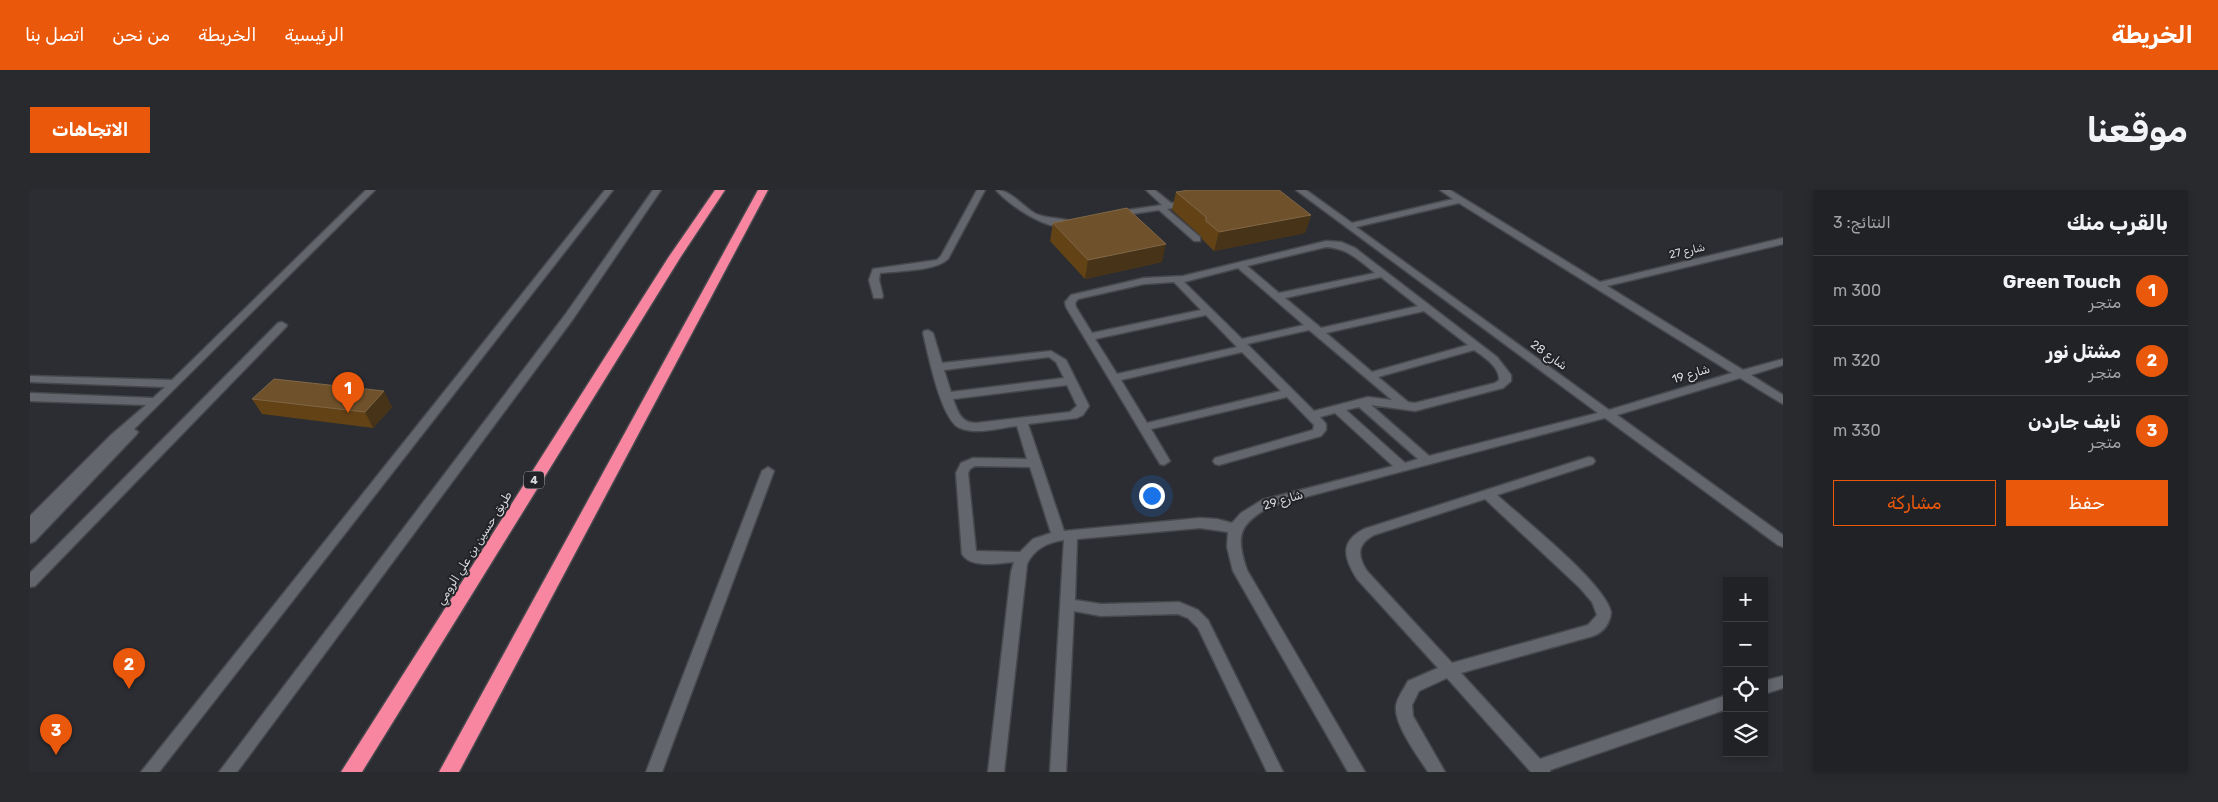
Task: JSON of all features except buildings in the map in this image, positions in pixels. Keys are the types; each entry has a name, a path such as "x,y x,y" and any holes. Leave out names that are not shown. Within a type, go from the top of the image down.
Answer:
{"highway":[{"name":"طريق حسين بن علي الرومي","path":"351,772 669,266 720,190"},
{"path":"449,772 764,193"}],"street":[{"path":"30,524 115,438 139,419 371,190"},
{"path":"149,772 609,190"},
{"path":"227,772 569,317 657,190"},
{"path":"878,296 874,280 876,271 931,264 940,262 945,257 981,190"},
{"path":"1000,190 1019,208 1035,217 1056,223 1080,222"},
{"path":"1150,190 1197,239"},
{"name":"شارع 28","path":"1300,190 1611,413 1783,533"},
{"name":"شارع 28","path":"1309,190 1783,542"},
{"path":"1444,190 1596,286 1783,400"},
{"path":"1356,224 1460,200"},
{"path":"1101,218 1197,202"},
{"name":"شارع 27","path":"1596,286 1783,241"},
{"path":"1164,461 1070,304 1075,297 1144,281 1177,280 1334,244 1347,247 1426,307 1503,369 1506,378 1503,384 1407,408 1381,401 1362,403 1313,415"},
{"path":"1240,265 1407,408"},
{"path":"1277,297 1382,274"},
{"path":"1177,280 1320,424 1320,430 1317,433 1219,461"},
{"path":"1114,378 1242,345 1426,307"},
{"path":"1089,337 1208,311"},
{"path":"30,582 282,325"},
{"path":"928,333 939,368 948,396 956,419 966,426 1073,415 1080,412 1083,402 1061,360 1046,353 939,368"},
{"path":"1370,376 1476,346"},
{"name":"شارع 19","path":"1611,413 1783,362"},
{"path":"30,379 174,384"},
{"path":"948,396 1072,380"},
{"path":"1144,427 1290,393"},
{"path":"30,398 156,402"},
{"path":"1362,403 1427,461"},
{"path":"1338,409 1402,467"},
{"name":"شارع 29","path":"1234,529 1246,513 1267,503 1611,413"},
{"path":"30,538 127,438 139,419"},
{"path":"1021,421 1035,462 1065,535 1067,604 1058,772"},
{"path":"1589,461 1361,535 1353,546 1353,560 1362,575 1540,770 1723,703"},
{"path":"1022,557 976,558 969,554 962,473 966,466 973,462 1035,462"},
{"path":"654,772 768,470"},
{"path":"1437,772 1410,728 1404,705 1413,686 1450,670 1593,630 1600,625 1604,617 1603,607 1588,587 1487,494"},
{"path":"996,772 1018,572 1022,557 1027,550 1042,540 1065,535 1200,523 1217,524 1234,529 1232,549 1240,571 1356,772"},
{"path":"1067,604 1101,610 1179,608 1194,614 1203,624 1275,772"},
{"path":"1768,687 1783,682"}],"place":[{"name":"Green Touch","path":"348,413"},
{"name":"مشتل نور","path":"129,689"},
{"name":"نايف جاردن","path":"56,755"}]}
